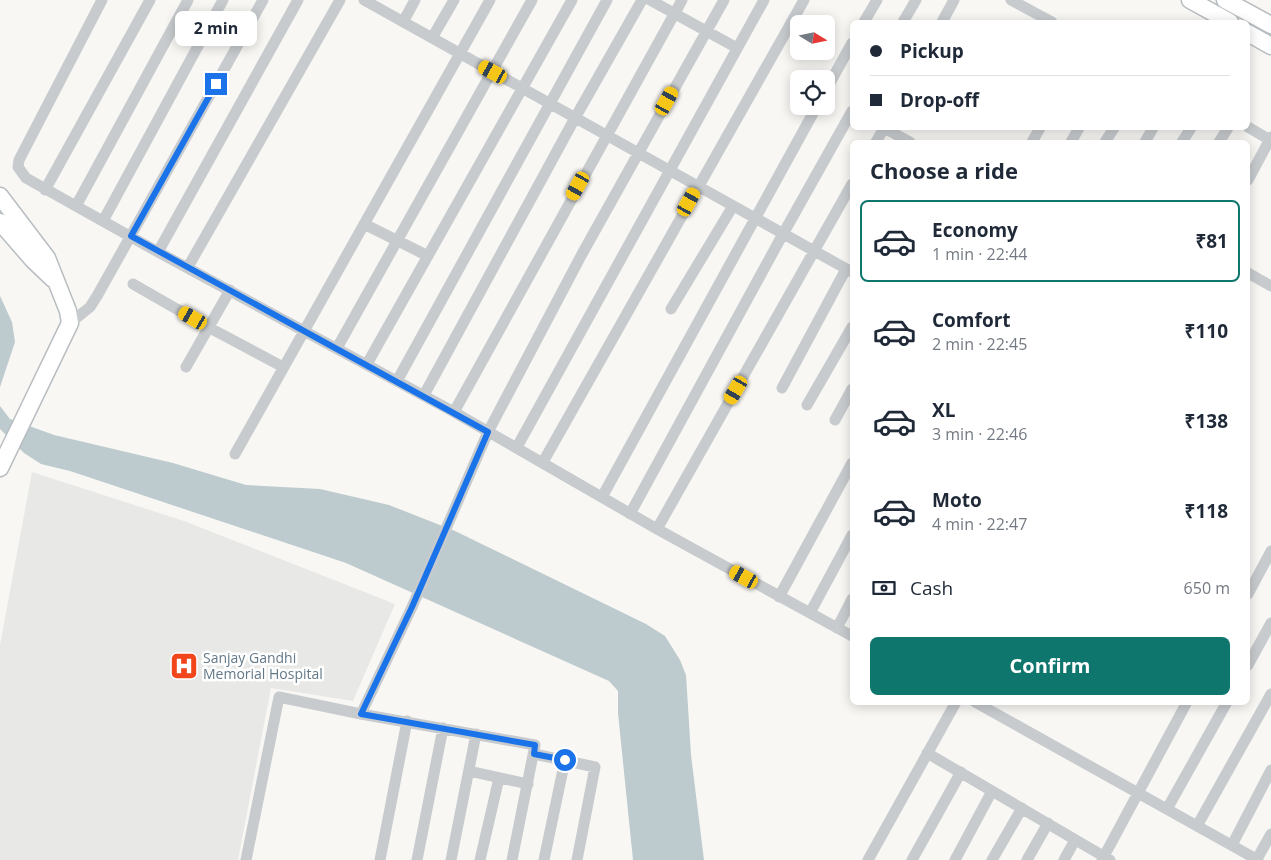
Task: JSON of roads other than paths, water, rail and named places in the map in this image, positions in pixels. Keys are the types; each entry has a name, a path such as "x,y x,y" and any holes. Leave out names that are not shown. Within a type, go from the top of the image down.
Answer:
{"street":[{"path":"102,0 19,160 18,167 21,174 45,190 103,220 158,252 397,380 517,447 630,514 850,635"},
{"path":"45,190 150,0"},
{"path":"76,206 188,0"},
{"path":"103,220 223,0"},
{"path":"0,468 70,323 90,307 263,0"},
{"path":"158,252 298,0"},
{"path":"188,267 340,0"},
{"path":"403,22 415,0"},
{"path":"432,38 454,0"},
{"path":"236,454 490,0"},
{"path":"337,348 532,0"},
{"path":"367,364 572,0"},
{"path":"397,380 607,0"},
{"path":"424,396 575,118 642,0"},
{"path":"650,0 737,48"},
{"path":"454,412 682,0"},
{"path":"361,714 412,607 488,432 638,153 724,0"},
{"path":"517,447 764,0"},
{"path":"543,462 804,0"},
{"path":"865,20 877,0"},
{"path":"904,20 916,0"},
{"path":"943,20 954,0"},
{"path":"1011,0 1048,20"},
{"path":"1190,0 1226,20"},
{"path":"1225,0 1271,26"},
{"path":"370,1 403,22 849,271 782,388"},
{"path":"1250,34 1271,46"},
{"path":"835,74 850,47"},
{"path":"602,497 812,115"},
{"path":"630,514 850,115"},
{"path":"1250,128 1270,138 1250,176"},
{"path":"888,130 906,140"},
{"path":"657,529 850,188"},
{"path":"0,196 47,258 68,311 70,323"},
{"path":"671,309 733,206"},
{"path":"0,222 33,260 58,284"},
{"path":"364,224 428,256"},
{"path":"1250,274 1271,286"},
{"path":"133,284 208,327 284,367"},
{"path":"186,367 230,290"},
{"path":"807,405 850,330"},
{"path":"835,420 850,393"},
{"path":"779,596 850,467"},
{"path":"810,613 850,540"},
{"path":"1250,590 1271,551"},
{"path":"837,628 850,603"},
{"path":"1250,661 1271,622"},
{"path":"1197,826 1271,694"},
{"path":"246,860 279,697 361,714 535,745 512,860"},
{"path":"868,860 954,705"},
{"path":"979,705 1258,860 1271,834"},
{"path":"927,753 1106,859 1138,792 1186,705"},
{"path":"1167,809 1225,705"},
{"path":"380,860 407,721"},
{"path":"416,860 443,728"},
{"path":"451,860 476,734"},
{"path":"534,754 595,767 577,860"},
{"path":"544,860 565,760"},
{"path":"1232,846 1271,770"},
{"path":"469,771 528,784"},
{"path":"912,860 961,772"},
{"path":"480,860 500,778"},
{"path":"954,860 992,791"},
{"path":"992,860 1022,808"},
{"path":"1026,860 1048,823"},
{"path":"1064,860 1076,840"}],"place":[{"name":"Sanjay Gandhi Memorial Hospital","path":"184,666"}]}
